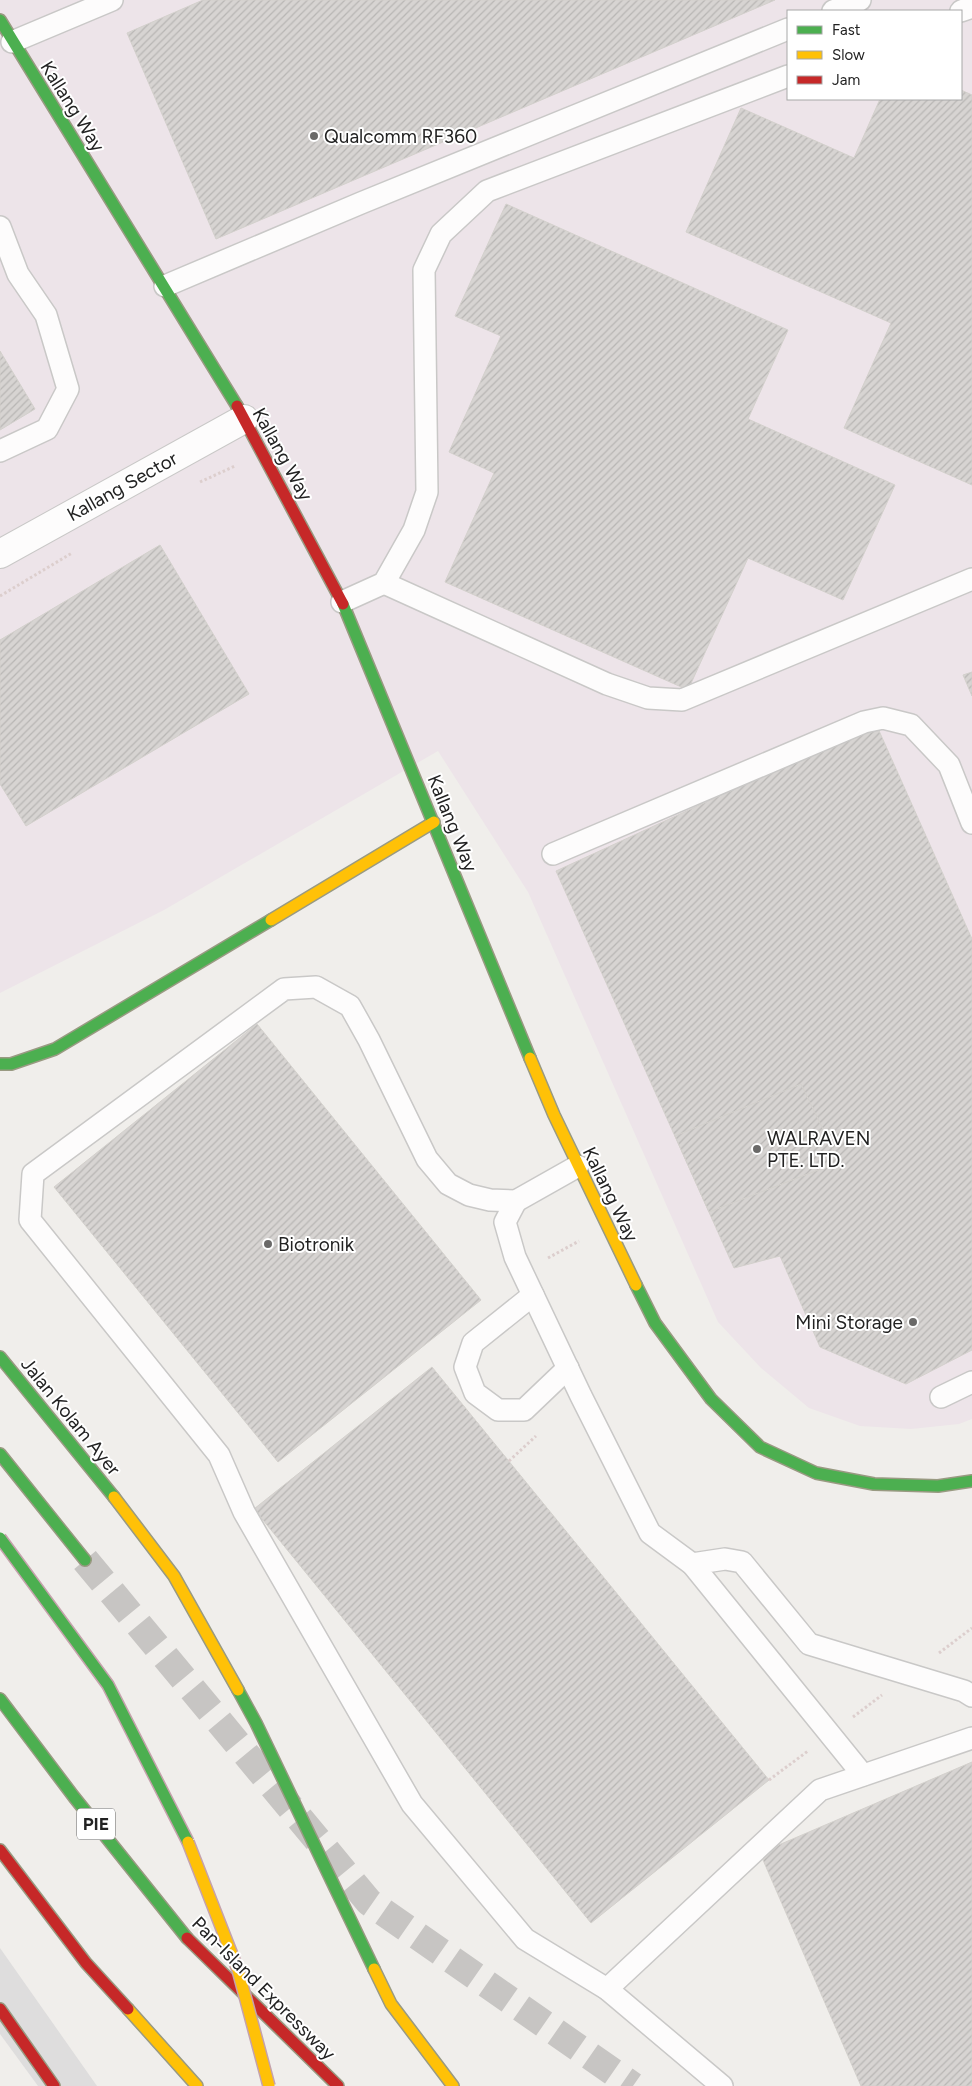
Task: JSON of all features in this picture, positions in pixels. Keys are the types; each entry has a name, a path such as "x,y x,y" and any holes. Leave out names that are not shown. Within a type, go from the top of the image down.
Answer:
{"main road":[{"name":"Kallang Way","path":"0,20 166,286 263,452 342,602 554,1115 655,1323 712,1399 760,1447 816,1473 874,1484 938,1486 972,1481"},
{"path":"0,1064 11,1064 56,1049 434,822"},
{"name":"Jalan Kolam Ayer","path":"0,1357 114,1497 174,1576 256,1723 391,2004 453,2086"},
{"path":"0,1454 85,1560"},
{"path":"0,1538 108,1685 187,1841 238,1970 269,2086"},
{"name":"Pan-Island Expressway","path":"0,1699 74,1797 194,1947 338,2086"},
{"path":"0,1850 86,1963 197,2086"},
{"path":"0,2009 54,2086"}],"street":[{"name":"Kallang Sector","path":"0,554 244,419"}],"lane":[{"path":"12,42 112,0"},
{"path":"835,10 860,0"},
{"path":"166,286 361,203 787,29"},
{"path":"342,602 384,583 414,530 427,492 424,270 441,234 487,191 787,76"},
{"path":"0,227 18,274 46,315 68,389 48,429 0,450"},
{"path":"384,583 607,684 648,698 682,700 972,579"},
{"path":"553,854 864,722 883,718 912,725 949,765 972,823"},
{"path":"578,1166 516,1201 490,1200 468,1195 448,1184 427,1159 370,1040 350,1006 316,987 284,989 33,1174 30,1220 219,1455 244,1512 412,1804 525,1939 607,1989 722,2086"},
{"path":"516,1201 505,1222 515,1257 650,1533 692,1564 863,1775"},
{"path":"533,1296 473,1343 465,1367 475,1393 498,1410 524,1410 568,1368"},
{"path":"941,1397 972,1382"},
{"path":"692,1564 725,1559 742,1562 810,1644 964,1690 972,1696"},
{"path":"607,1989 820,1790 972,1738"}],"path":[{"path":"192,486 263,452"},
{"path":"0,596 80,549"},
{"path":"769,1780 972,1628"}],"shaded area":[{"path":"0,0 972,0 972,1419 959,1424 911,1429 860,1426 809,1408 761,1368 718,1322 528,892 438,751 164,910 0,993"}],"pier":[{"path":"0,1948 97,2086 38,2086 0,2034"}],"building":[{"name":"Qualcomm RF360","path":"203,0 775,0 216,239 127,33"},
{"path":"962,90 972,95 972,485 844,428 891,323 686,232 741,108 854,158 880,100 962,100"},
{"path":"506,204 788,330 748,419 895,485 843,600 748,558 688,690 445,582 494,473 449,452 501,336 455,316"},
{"path":"0,351 35,409 0,430"},
{"path":"160,545 249,694 26,826 0,784 0,640"},
{"path":"972,672 972,696 963,675"},
{"path":"876,724 972,939 972,1350 906,1384 820,1347 780,1256 734,1268 556,871"},
{"name":"Biotronik","path":"257,1024 481,1300 278,1462 54,1187"},
{"name":"WALRAVEN PTE. LTD.","path":"801,1084 839,1162 709,1212 675,1136"},
{"path":"432,1367 769,1780 591,1923 254,1509"},
{"path":"972,1762 972,2086 861,2086 760,1853"}],"tunnel":[{"path":"85,1560 369,1902 633,2086"}],"traffic: fast":[{"path":"0,20 237,406"},
{"path":"343,604 530,1058"},
{"path":"0,1064 11,1064 55,1049 271,920"},
{"path":"636,1285 655,1323 711,1399 760,1447 816,1473 874,1484 938,1486 972,1481"},
{"path":"0,1357 114,1497"},
{"path":"0,1454 85,1560"},
{"path":"0,1538 108,1685 188,1842"},
{"path":"238,1690 256,1723 374,1969"},
{"path":"0,1699 74,1797 187,1938"}],"traffic: slow":[{"path":"271,920 434,822"},
{"path":"530,1058 554,1115 636,1285"},
{"path":"114,1497 174,1576 238,1690"},
{"path":"188,1842 238,1970 269,2086"},
{"path":"374,1969 391,2004 453,2086"},
{"path":"128,2009 197,2086"}],"traffic: jam":[{"path":"237,406 343,604"},
{"path":"0,1850 86,1963 128,2009"},
{"path":"187,1938 338,2086"},
{"path":"0,2009 54,2086"}],"place":[{"name":"Qualcomm RF360","path":"314,136"},
{"name":"WALRAVEN PTE. LTD.","path":"757,1149"},
{"name":"Biotronik","path":"268,1244"},
{"name":"Mini Storage","path":"913,1322"}]}
